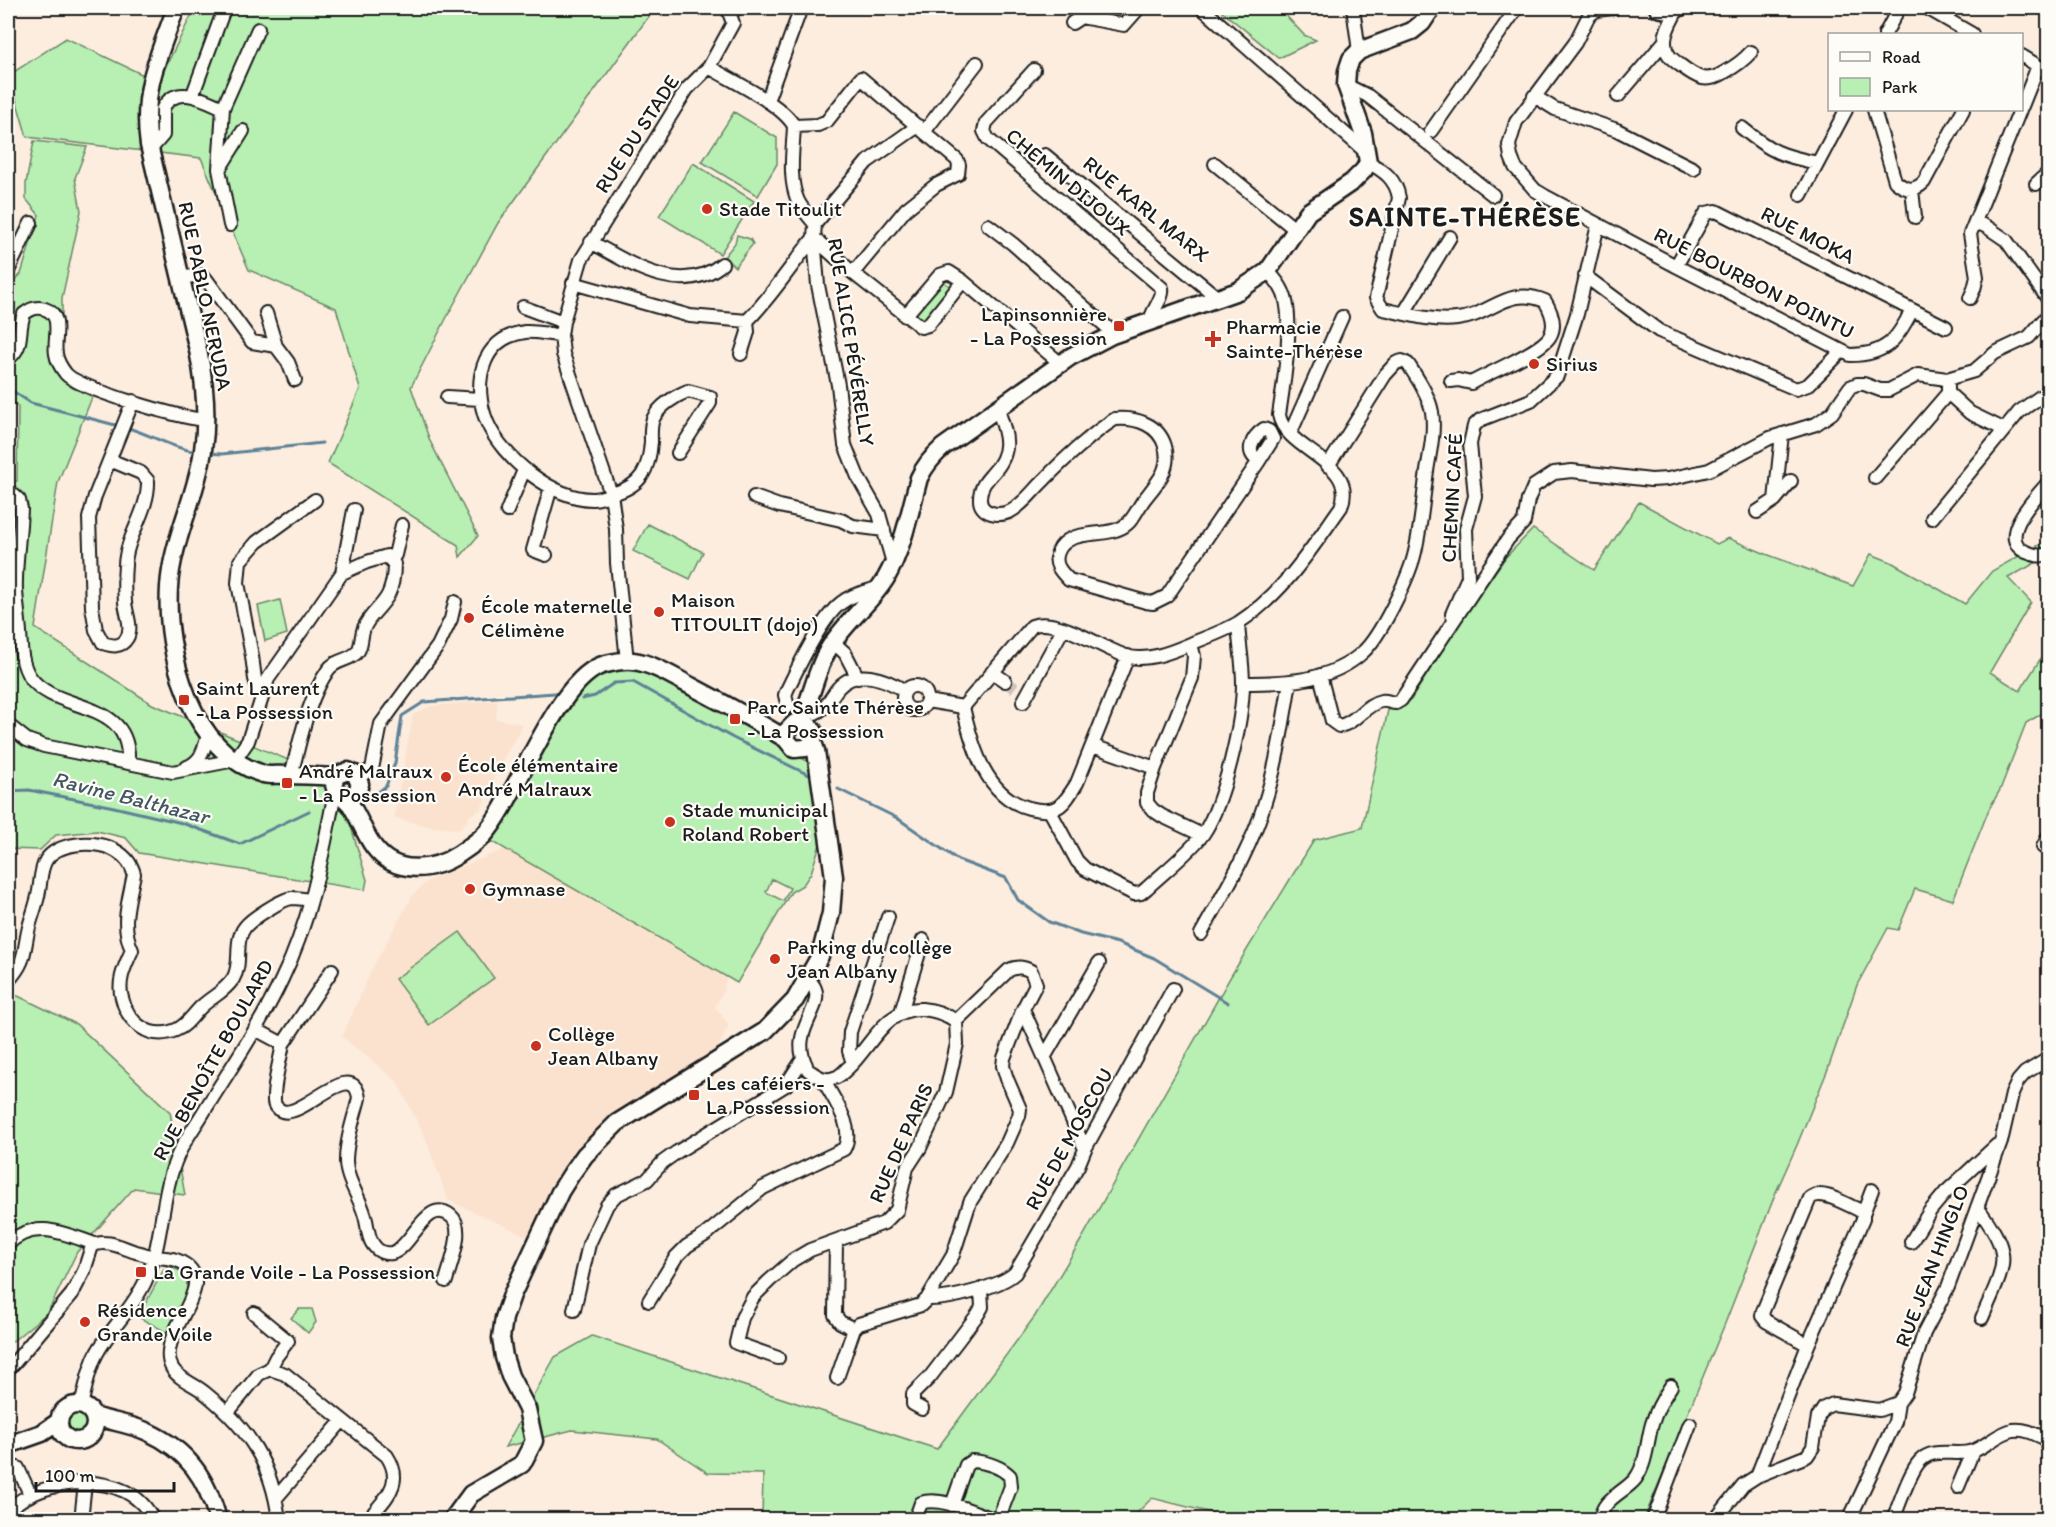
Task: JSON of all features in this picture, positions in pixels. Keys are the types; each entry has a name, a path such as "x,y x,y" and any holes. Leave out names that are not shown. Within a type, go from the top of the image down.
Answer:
{"main road":[{"name":"RUE PABLO NERUDA","path":"176,8 150,80 146,125 203,377 206,420 203,453 169,586 170,624 177,663 189,701 208,735 235,760 264,774 291,775 346,788"},
{"path":"452,1520 471,1494 522,1464 534,1441 527,1409 510,1376 501,1338 504,1318 512,1295 560,1192 585,1155 617,1123 719,1061 767,1016 804,976 818,931 823,900 827,831 818,764 801,735 822,663 833,642 880,587 893,563 924,467 943,447 998,410 1060,363 1112,336 1238,291 1268,271 1308,212 1352,182 1364,170 1367,157 1363,133 1346,85 1351,59 1359,51 1412,31 1422,23 1432,8"},
{"path":"1658,8 1667,10 1679,8"},
{"path":"346,788 372,844 392,864 417,868 431,866 456,856 484,835 501,811 569,692 583,677 603,664 627,657 641,656 657,664 669,675 768,727 801,735"},
{"path":"801,735 815,713 816,682"},
{"path":"90,1416 89,1437 79,1442 68,1439 59,1427 62,1412 66,1408 147,1431 171,1445 186,1458 207,1486 218,1520"},
{"path":"8,1445 59,1427"}],"street":[{"path":"709,67 733,23 730,15 736,8"},
{"path":"768,101 801,8"},
{"path":"1072,23 1082,17 1124,25 1139,8"},
{"path":"1202,8 1388,175 1397,186 1399,198 1376,298 1383,309 1457,319 1475,314 1515,296 1525,295 1545,301 1551,310 1553,327 1551,335 1541,346 1471,383 1451,381"},
{"path":"1353,8 1359,51"},
{"path":"1431,131 1517,8"},
{"path":"1598,225 1535,190 1515,167 1509,145 1516,122 1575,43 1588,16 1596,10 1614,8"},
{"path":"1618,96 1665,41 1679,8"},
{"path":"1886,33 1899,8"},
{"path":"1927,8 1970,33"},
{"path":"193,94 223,12"},
{"path":"230,225 219,169 223,108 258,28"},
{"path":"1665,41 1666,50 1671,59 1690,73 1703,79 1716,79 1741,63 1751,52"},
{"path":"2023,57 2043,69 2023,104"},
{"path":"853,273 906,209 937,184 958,174 959,165 921,129 861,78 827,121 818,125 794,126 792,170 794,187 798,201 815,224 867,162 921,129 977,63"},
{"name":"RUE DU STADE","path":"562,329 573,283 581,260 591,242 687,89 709,67 768,101 794,126"},
{"name":"CHEMIN DIJOUX","path":"1034,70 986,123 984,131 988,139 1162,288 1162,294 1152,312 1150,322"},
{"path":"1346,85 1368,96 1493,195"},
{"path":"150,150 163,135 162,113 165,104 172,98 193,94 223,108"},
{"path":"1534,96 1563,112 1617,130 1694,169"},
{"path":"1801,195 1845,111"},
{"path":"1874,111 1895,181 1902,188 1912,190 1924,182 1962,111"},
{"path":"1970,298 1976,283 1970,237 2020,111"},
{"path":"1742,128 1760,143 1785,156 1818,163"},
{"path":"219,169 243,131"},
{"name":"RUE KARL MARX","path":"1045,155 1218,298"},
{"path":"1215,164 1296,230"},
{"path":"2036,184 2049,173"},
{"path":"1912,190 1914,216"},
{"name":"RUE MOKA","path":"1676,266 1706,213 1716,211 1946,327"},
{"path":"1976,222 2006,240 2048,300"},
{"path":"8,272 31,223"},
{"name":"RUE ALICE PÉVÉRELLY","path":"815,224 818,285 838,385 845,445 858,477 879,514 893,563"},
{"path":"988,225 1013,244 1108,328 1112,336"},
{"name":"RUE BOURBON POINTU","path":"1598,225 1850,355 1880,350 1901,333 1912,310"},
{"name":"CHEMIN CAFÉ","path":"1439,642 1468,577 1466,529 1474,496 1470,444 1474,426 1480,420 1532,400 1557,376 1577,314 1598,225"},
{"path":"1404,313 1450,237"},
{"path":"573,283 690,316 747,321 770,298 791,265 814,238 917,326 925,327 963,281"},
{"path":"591,242 636,267 667,277 682,279 701,277 713,272 722,264"},
{"path":"963,708 1032,626 1046,623 1128,656 1158,656 1238,623 1277,592 1296,571 1341,507 1344,499 1343,482 1280,422 1287,354 1286,299 1282,289 1268,271"},
{"path":"905,316 940,275 949,272 963,281 1060,363"},
{"path":"181,278 199,275 206,279 252,342 276,346"},
{"path":"1585,276 1652,328 1796,389 1808,385 1842,351"},
{"path":"522,307 562,329"},
{"path":"8,358 16,352 24,314 32,309 47,309 53,313 56,320 56,353 68,376 80,383 134,401 189,418 206,420"},
{"path":"266,313 276,346 288,362 295,380"},
{"path":"1320,675 1332,721 1339,726 1346,725 1376,703 1387,701 1396,703 1401,700 1508,539 1524,522 1528,500 1534,486 1554,473 1572,471 1651,480 1668,479 1709,470 1757,444 1824,419 1832,413 1850,387 1857,384 1889,390 1918,375 1947,379 1974,371 1995,353 2029,337 2049,315"},
{"path":"1290,434 1342,317"},
{"path":"741,354 748,332 747,321"},
{"path":"562,329 523,332 498,343 484,360 480,399 490,427 524,470 550,487 572,496 595,500 632,486 645,471 650,454 651,428 658,411 688,391 710,398 710,403 678,453"},
{"path":"562,329 563,354 611,494 627,657"},
{"path":"1243,683 1290,682 1341,667 1363,652 1381,629 1414,556 1433,424 1429,402 1408,363 1402,361 1396,363 1385,375 1328,466"},
{"path":"1947,379 1948,393 1970,414 2003,429"},
{"path":"1875,478 1948,393"},
{"path":"1932,518 2003,429 2029,403 2049,395"},
{"path":"447,397 480,399"},
{"path":"110,460 141,473 148,481 149,491 126,554 125,604 130,628 125,642 112,646 103,643 96,630 92,607 89,518 92,502 134,401"},
{"path":"998,410 1004,426 1007,448 1001,463 983,484 979,501 983,508 991,513 1002,514 1018,506 1046,477 1115,419 1138,420 1161,435 1166,448 1163,473 1128,524 1118,530 1075,538 1065,543 1059,549 1056,562 1060,571 1069,580 1146,602 1153,603 1167,596 1259,460 1273,439 1269,430 1264,429 1259,432 1250,446 1253,457 1259,460"},
{"path":"1775,500 1782,434"},
{"path":"507,511 524,470"},
{"path":"1757,512 1775,500 1791,481"},
{"path":"2049,483 2019,520 2014,535 2021,549 2033,555 2049,554"},
{"path":"546,555 533,550 550,487"},
{"path":"8,490 19,500 21,509 16,590 22,658 28,675 39,687 96,711 118,726 129,751 128,763"},
{"path":"754,497 779,506 841,520 853,526 884,530"},
{"path":"261,696 255,679 238,583 240,561 256,542 315,500"},
{"path":"8,725 27,740 44,747 173,772 235,760 248,741 268,679 342,573 354,510"},
{"path":"392,559 402,525"},
{"path":"291,775 313,698 329,668 359,650 363,629 391,588 394,564 387,556 380,557 342,573"},
{"path":"788,706 784,695 808,649 832,612 850,597 880,587"},
{"path":"346,788 372,769 381,724 438,646 451,619 455,602"},
{"path":"1050,811 1077,861 1085,869 1134,894 1141,893 1202,835 1215,814 1223,790 1240,716 1243,683 1238,623"},
{"path":"1022,696 1063,629"},
{"path":"833,642 845,653 858,678"},
{"path":"1191,644 1194,656 1192,678 1155,768 1147,793 1147,803 1162,816 1202,835"},
{"path":"963,708 975,750 987,775 1003,795 1020,806 1050,811 1058,808 1068,799 1077,783 1128,656"},
{"path":"992,672 1005,681"},
{"path":"815,713 826,706 842,684 858,678 876,677 885,679 905,691 904,703 913,709 919,709 927,701 963,708"},
{"path":"1201,934 1243,858 1264,806 1277,756 1290,682"},
{"path":"173,772 194,764 202,754 208,735"},
{"path":"1093,746 1155,768"},
{"name":"RUE BENOÎTE BOULARD","path":"90,1416 97,1353 134,1302 146,1281 154,1257 168,1182 178,1154 255,1029 282,980 296,949 346,788"},
{"path":"8,981 19,969 26,950 28,928 37,904 45,861 57,851 69,846 102,845 116,850 132,867 134,874 124,921 125,932 132,950 122,974 120,991 125,1009 138,1027 159,1035 177,1030 192,1019 205,1003 226,990 238,969 239,938 248,924 291,898 310,900"},
{"path":"853,1063 849,1051 850,1032 888,917"},
{"path":"901,1012 923,940"},
{"path":"1044,1056 1099,963"},
{"path":"804,976 815,985 817,998 802,1033 800,1051 808,1071 823,1079 835,1078 853,1063 889,1020 901,1012 924,1009 943,1014 956,1021 1015,967 1023,967 1031,971 1036,984 1005,1050 1003,1066 1018,1104 1019,1116 1007,1143 970,1202 952,1255 927,1299 921,1305 864,1321 854,1329 837,1378"},
{"path":"332,970 283,1044 274,1103 278,1110 287,1112 297,1110 338,1084 353,1084 358,1090 359,1098 346,1148 346,1164 364,1212 373,1246 380,1251 394,1252 402,1247 427,1216 448,1213 456,1220 458,1232 446,1281"},
{"name":"RUE DE MOSCOU","path":"927,1299 981,1289 1001,1282 1015,1273 1078,1166 1085,1149 1173,989"},
{"path":"1023,1009 1085,1149"},
{"name":"RUE DE PARIS","path":"778,1358 736,1343 746,1308 753,1297 793,1260 810,1250 884,1222 897,1210 907,1168 920,1148 946,1092 957,1044 956,1021"},
{"path":"255,1029 283,1044"},
{"path":"786,1085 803,1059"},
{"name":"RUE JEAN HINGLO","path":"1850,1520 1895,1422 1898,1403 1905,1393 1924,1333 1948,1287 2001,1142 2012,1094 2025,1073 2049,1059"},
{"path":"574,1310 589,1244 607,1204 616,1195 647,1180 663,1162 678,1152 808,1071"},
{"path":"649,1301 676,1257 687,1246 705,1235 763,1188 844,1149 849,1141 847,1127 823,1079"},
{"name":"RUE JEAN HINGLO","path":"1911,1242 1930,1211 1945,1193 2001,1142"},
{"path":"1757,1476 1809,1345 1863,1219 1872,1190"},
{"path":"1809,1345 1766,1321 1762,1316 1762,1311 1810,1198 1821,1194 1859,1210 1863,1214"},
{"path":"1977,1206 1993,1228 2002,1248 2003,1269 1982,1318"},
{"path":"8,1244 29,1230 44,1228 95,1244 107,1243 154,1257 181,1262 191,1270 195,1282 194,1294 172,1334 168,1346 168,1359 173,1371 228,1412 254,1445 272,1483 279,1520"},
{"path":"836,1241 835,1315 840,1322 854,1329"},
{"path":"8,1369 72,1294 84,1271 90,1250 95,1244"},
{"path":"922,1409 913,1404 913,1394 930,1377 978,1314 982,1307 981,1289"},
{"path":"228,1412 259,1374 270,1369 288,1341 254,1313"},
{"path":"270,1369 285,1374 387,1456 395,1472 392,1489 368,1520"},
{"path":"1601,1520 1606,1505 1632,1483 1640,1471 1657,1409 1671,1386"},
{"path":"1715,1520 1743,1485 1757,1476 1808,1456 1813,1447 1818,1417 1824,1408 1833,1404 1880,1410 1898,1403"},
{"path":"276,1498 342,1420"},
{"path":"1653,1520 1690,1424"},
{"path":"1893,1520 1918,1463 1926,1455 1938,1452 1973,1451 2004,1432 2015,1430 2027,1431 2049,1440"},
{"path":"1958,1487 1973,1451"},
{"path":"915,1520 921,1503 928,1500 952,1505 997,1520 1011,1486 1010,1476 1004,1470 972,1461 966,1466 952,1505"},
{"path":"18,1468 30,1494"},
{"path":"81,1520 85,1483"},
{"path":"8,1510 19,1499 30,1494 61,1484 85,1483 122,1489 149,1511 153,1520"}],"shaded area":[{"path":"498,700 496,719 523,724 496,772 481,809 469,816 469,819 459,829 432,827 394,818 413,715 430,706"},
{"name":"Collège Jean Albany","path":"505,849 726,978 724,990 715,1007 729,1025 715,1054 586,1139 568,1159 533,1239 448,1200 425,1137 396,1080 342,1037 371,971 412,896 427,881"}],"green space":[{"path":"195,8 655,8 498,223 411,387 430,441 478,536 460,557 458,545 328,463 360,389 336,308 249,270 201,158 27,137 9,75 66,38 158,82"},
{"path":"1218,8 1279,8 1304,35 1316,40 1279,58"},
{"path":"734,112 777,138 777,164 758,196 702,162"},
{"path":"34,141 87,147 75,178 81,211 62,298 62,379 73,388 93,395 58,482 35,628 152,704 337,780 367,880 365,890 139,853 126,838 97,831 56,835 40,850 8,849 8,481 17,481 18,407 8,397 8,287 21,274 39,215 26,199 26,183"},
{"name":"Stade Titoulit","path":"693,163 754,201 720,254 659,216"},
{"path":"737,235 750,239 753,244 735,267 724,257 735,243"},
{"path":"940,279 952,288 924,323 912,314"},
{"path":"1639,502 1717,544 1728,538 1853,586 1871,554 1891,562 1965,604 1992,571 2048,540 2048,556 2008,578 2031,602 1990,672 2020,691 2048,647 2048,710 2026,723 1953,900 1915,889 1898,930 1888,928 1857,985 1828,1069 1644,1519 1240,1520 1152,1498 1131,1519 762,1519 763,1474 708,1473 657,1439 572,1430 505,1447 555,1357 592,1336 937,1449 1035,1316 1081,1240 1231,976 1314,840 1362,828 1388,710 1411,700 1456,628 1505,558 1533,529 1594,570"},
{"path":"648,524 703,552 690,579 633,551"},
{"path":"280,600 287,634 265,641 258,606"},
{"name":"Stade municipal Roland Robert","path":"629,666 644,670 807,761 811,771 822,838 811,873 803,885 791,892 737,983 488,839 585,684 606,672","holes":["772,879 790,888 783,901 766,892"]},
{"path":"460,932 494,978 429,1025 395,979"},
{"path":"8,994 18,996 76,1024 170,1112 185,1195 134,1188 77,1252 48,1312 8,1345"},
{"path":"167,1267 179,1270 185,1276 187,1285 186,1295 168,1333 138,1317"},
{"path":"299,1309 312,1309 316,1322 308,1333 291,1318"},
{"path":"76,1413 84,1416 87,1424 84,1432 76,1435 68,1432 65,1424 68,1416"}],"waterway":[{"path":"8,388 31,403 119,426"},
{"path":"125,427 180,448 198,452"},
{"path":"208,453 222,454 322,443"},
{"name":"Ravine Balthazar","path":"582,699 595,696 614,683 633,682 733,738 813,777"},
{"name":"Ravine Balthazar","path":"371,798 386,786 395,763 402,716 424,702 555,693"},
{"name":"Ravine Balthazar","path":"838,789 897,818 958,860 1006,878 1018,900 1049,922 1081,934 1118,943 1154,958 1228,1003"},
{"name":"Ravine Balthazar","path":"8,791 29,790 114,807 182,823 240,844 309,811"}],"tunnel":[{"path":"1005,681 1017,690"}],"place":[{"name":"Stade Titoulit","path":"707,209"},
{"name":"Lapinsonnière - La Possession","path":"1119,326"},
{"name":"Pharmacie Sainte-Thérèse","path":"1213,339"},
{"name":"Sirius","path":"1534,364"},
{"name":"Maison TITOULIT (dojo)","path":"659,612"},
{"name":"École maternelle Célimène","path":"469,618"},
{"name":"Saint Laurent - La Possession","path":"184,700"},
{"name":"Parc Sainte Thérèse - La Possession","path":"735,719"},
{"name":"École élémentaire André Malraux","path":"446,777"},
{"name":"André Malraux - La Possession","path":"287,783"},
{"name":"Stade municipal Roland Robert","path":"670,822"},
{"name":"Gymnase","path":"470,889"},
{"name":"Parking du collège Jean Albany","path":"775,959"},
{"name":"Collège Jean Albany","path":"536,1046"},
{"name":"Les caféiers - La Possession","path":"694,1095"},
{"name":"La Grande Voile - La Possession","path":"141,1272"},
{"name":"Résidence Grande Voile","path":"85,1322"}],"district":[{"name":"SAINTE-THÉRÈSE","path":"1465,217"}]}
